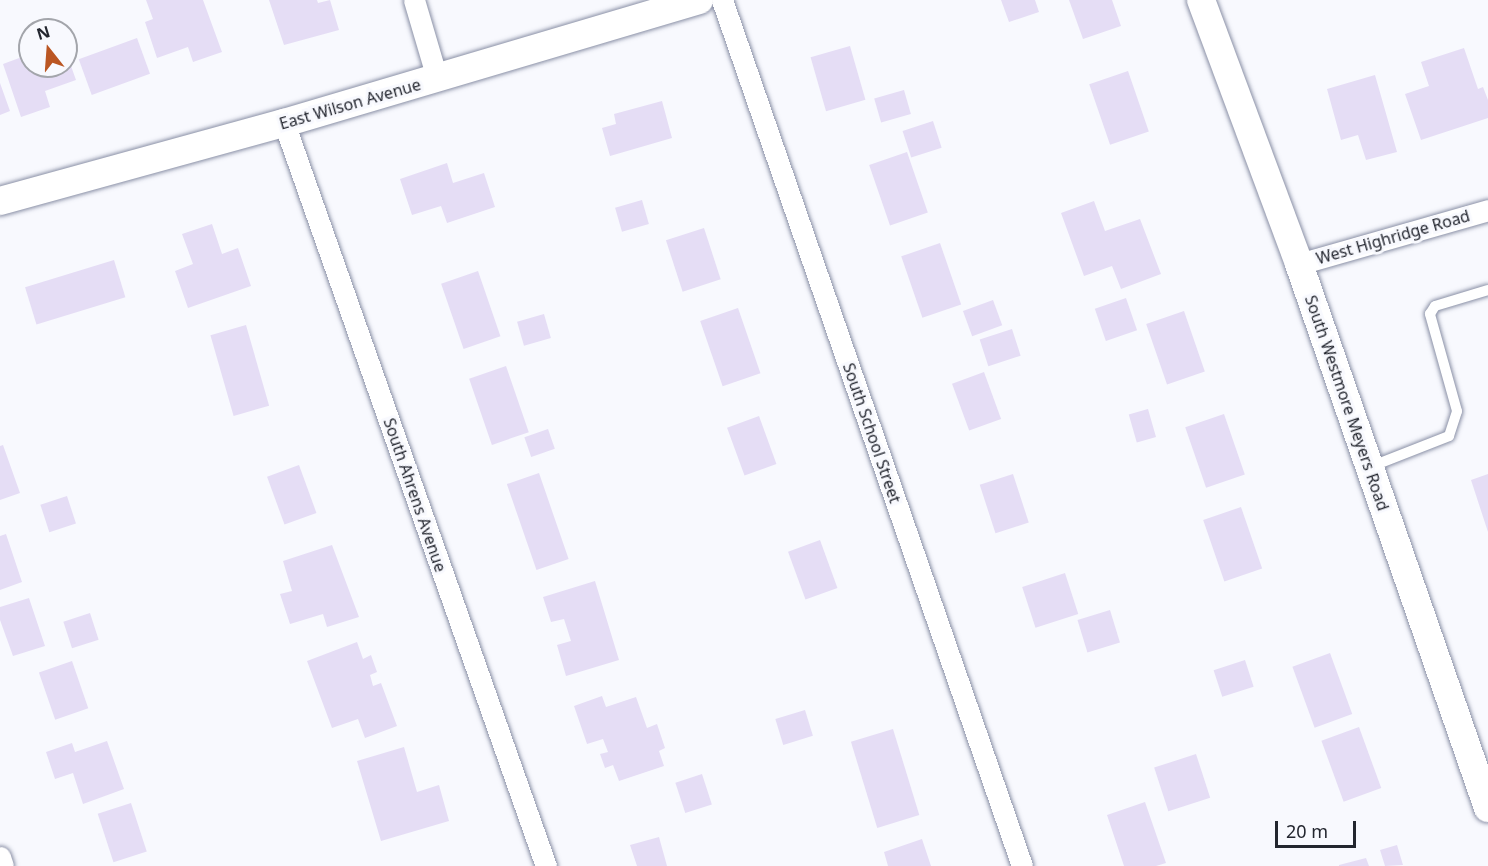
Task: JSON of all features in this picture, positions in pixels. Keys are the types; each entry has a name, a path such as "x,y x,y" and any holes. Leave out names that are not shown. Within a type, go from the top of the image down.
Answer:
{"street":[{"path":"414,0 437,78"},
{"name":"East Wilson Avenue","path":"0,201 284,123 699,0"},
{"name":"South School Street","path":"722,0 1022,866"},
{"name":"South Westmore Meyers Road","path":"1201,0 1299,264 1488,808"},
{"name":"South Ahrens Avenue","path":"284,123 546,866"},
{"name":"West Highridge Road","path":"1299,264 1488,210"},
{"path":"0,857 3,866"}],"lane":[{"path":"1369,467 1449,436 1457,411 1430,314 1435,306 1488,290"}],"building":[{"path":"146,0 203,0 222,52 193,62 188,47 157,58 145,22 153,19"},
{"path":"269,0 317,0 318,3 330,0 339,30 284,45"},
{"path":"1001,0 1035,0 1039,12 1009,22"},
{"path":"1069,0 1112,0 1121,26 1083,39"},
{"path":"137,38 150,74 92,95 79,59"},
{"path":"850,46 865,100 826,111 811,57"},
{"path":"1464,48 1478,89 1483,87 1488,100 1488,118 1421,140 1405,94 1429,86 1421,62"},
{"path":"18,58 18,78 75,78 76,80 45,91 50,107 21,117 3,64"},
{"path":"1128,71 1149,132 1110,145 1089,84"},
{"path":"1375,75 1397,152 1366,160 1358,135 1341,140 1327,89"},
{"path":"0,83 10,111 0,115"},
{"path":"904,90 911,114 881,123 874,99"},
{"path":"662,101 672,138 610,156 602,128 616,124 614,114"},
{"path":"933,121 942,148 911,158 903,131"},
{"path":"907,152 928,213 890,226 869,165"},
{"path":"447,163 453,183 484,173 495,207 447,223 441,206 412,215 400,179"},
{"path":"642,200 649,224 622,232 615,208"},
{"path":"1094,201 1105,231 1140,219 1161,274 1121,289 1112,266 1084,276 1061,213"},
{"path":"212,224 222,254 238,248 251,286 188,308 175,271 193,264 182,234"},
{"path":"704,228 721,279 683,292 666,240"},
{"path":"940,243 961,304 922,318 901,256"},
{"path":"114,260 125,297 36,324 25,287"},
{"path":"478,271 500,336 464,349 441,284"},
{"path":"1126,298 1137,330 1106,341 1095,309"},
{"path":"993,300 1002,325 972,336 963,311"},
{"path":"738,308 760,373 723,386 700,321"},
{"path":"1184,311 1205,372 1167,385 1146,324"},
{"path":"544,314 551,338 524,346 517,322"},
{"path":"246,325 269,406 234,416 210,335"},
{"path":"1012,329 1021,356 988,366 980,340"},
{"path":"506,366 529,432 492,445 469,379"},
{"path":"984,372 1001,419 969,431 952,384"},
{"path":"1148,409 1156,437 1137,442 1129,415"},
{"path":"1224,414 1245,475 1206,488 1185,427"},
{"path":"759,416 776,464 744,476 727,428"},
{"path":"548,429 555,449 531,457 524,437"},
{"path":"3,445 20,493 0,500 0,446"},
{"path":"299,465 316,513 284,525 267,477"},
{"path":"539,473 569,559 536,570 507,484"},
{"path":"1013,474 1029,523 995,533 980,485"},
{"path":"1488,474 1488,532 1471,480"},
{"path":"67,496 76,524 49,532 40,505"},
{"path":"1241,507 1262,568 1224,581 1203,520"},
{"path":"6,534 22,582 0,590 0,536"},
{"path":"820,540 837,588 805,600 788,552"},
{"path":"332,545 359,617 327,627 323,614 290,624 280,594 292,591 283,561"},
{"path":"1065,573 1078,614 1035,628 1022,587"},
{"path":"595,581 619,660 566,676 557,645 571,641 564,619 551,622 543,597"},
{"path":"29,598 45,646 13,656 0,620 0,607"},
{"path":"1110,610 1120,643 1087,652 1077,620"},
{"path":"90,613 99,640 72,648 63,622"},
{"path":"357,642 363,659 371,655 377,672 370,675 373,686 381,683 397,726 365,738 358,719 332,728 307,661"},
{"path":"1330,653 1352,714 1315,728 1292,667"},
{"path":"1245,660 1254,687 1222,697 1214,670"},
{"path":"72,661 88,708 55,720 39,672"},
{"path":"602,696 606,707 636,697 647,728 657,724 665,748 659,751 664,766 619,781 613,765 605,768 600,754 608,752 603,739 587,744 574,706"},
{"path":"805,710 813,736 783,745 775,719"},
{"path":"1359,727 1381,788 1344,802 1321,741"},
{"path":"893,729 919,815 877,828 851,742"},
{"path":"107,741 124,789 83,804 73,773 55,779 46,752 72,743 75,752"},
{"path":"404,747 417,792 439,785 449,821 381,841 357,761"},
{"path":"1196,754 1210,798 1168,811 1154,768"},
{"path":"702,774 712,804 685,813 675,783"},
{"path":"1145,802 1166,863 1156,866 1124,866 1107,815"},
{"path":"131,803 147,852 113,862 98,814"},
{"path":"659,837 667,866 637,866 630,845"},
{"path":"922,839 931,866 888,866 884,852"},
{"path":"1397,845 1403,865 1385,866 1380,850"},
{"path":"1366,858 1369,866 1339,866 1339,865"}]}
